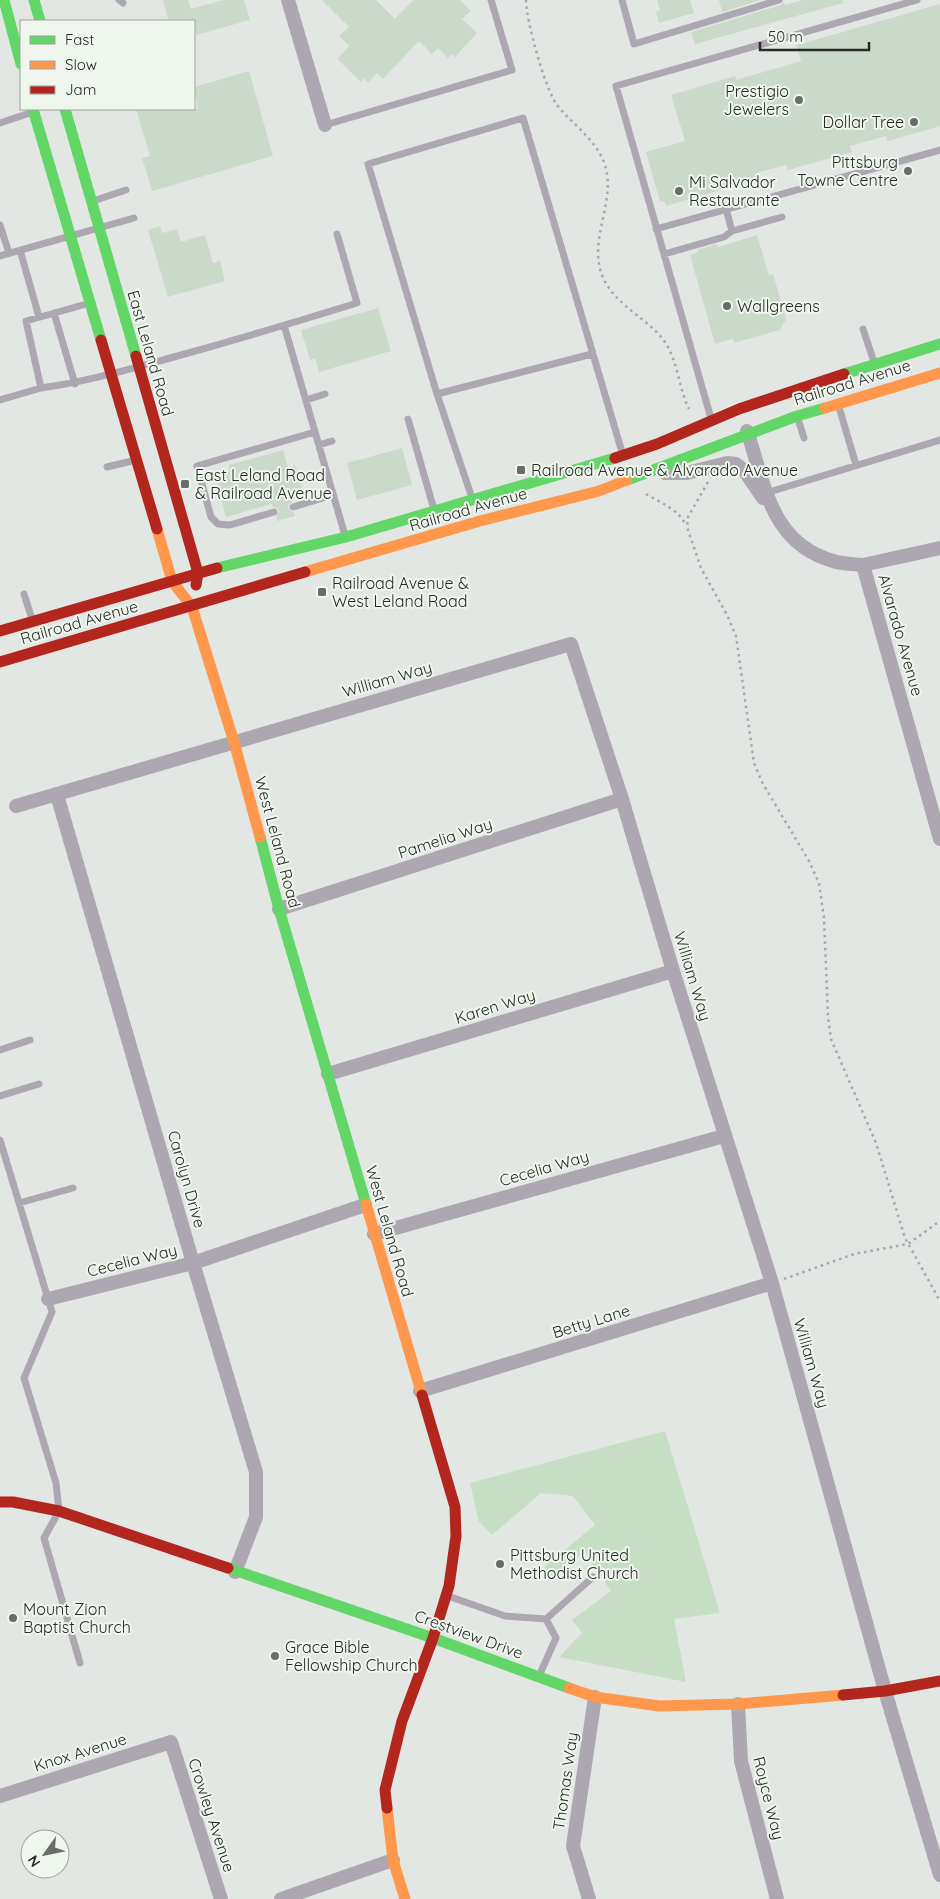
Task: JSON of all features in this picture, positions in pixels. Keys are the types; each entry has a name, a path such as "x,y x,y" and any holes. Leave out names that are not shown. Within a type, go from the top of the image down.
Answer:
{"main road":[{"path":"4,0 20,60"},
{"path":"34,0 40,20"},
{"path":"34,110 172,581"},
{"name":"East Leland Road","path":"65,110 198,573 192,607"},
{"name":"Railroad Avenue","path":"0,662 192,607 476,511 710,424 740,409 940,344"},
{"name":"Railroad Avenue","path":"0,631 198,573 346,537 434,511 476,511 599,491 719,440 748,434 797,416 940,373"},
{"name":"West Leland Road","path":"172,581 192,607 234,742 279,909 454,1507 456,1536 446,1596 433,1638 402,1721 385,1790 393,1860 405,1899"},
{"name":"Crestview Drive","path":"0,1502 13,1502 58,1511 433,1638 595,1697 659,1706 738,1704 885,1691 940,1681"}],"street":[{"path":"288,0 326,125"},
{"name":"Alvarado Avenue","path":"740,409 774,515 794,540 813,554 834,561 863,565 940,839"},
{"path":"647,472 687,473 719,465 736,464 744,470 774,515"},
{"path":"863,565 940,548"},
{"name":"William Way","path":"16,806 571,644 622,799 724,1136 772,1284 885,1691 940,1875"},
{"name":"Carolyn Drive","path":"57,795 193,1263 256,1472 256,1518 235,1572"},
{"name":"Pamelia Way","path":"279,909 622,799"},
{"name":"Karen Way","path":"328,1074 673,970"},
{"name":"Cecelia Way","path":"374,1234 724,1136"},
{"name":"Cecelia Way","path":"48,1299 193,1263 365,1205"},
{"name":"Betty Lane","path":"420,1391 772,1284"},
{"name":"Thomas Way","path":"589,1899 573,1846 595,1697"},
{"name":"Royce Way","path":"738,1704 741,1761 777,1899"},
{"name":"Knox Avenue","path":"0,1796 171,1742"},
{"name":"Crowley Avenue","path":"171,1742 221,1899"},
{"path":"281,1899 393,1860"}],"lane":[{"path":"326,125 512,70 491,0"},
{"path":"622,0 634,44 779,0"},
{"path":"710,424 616,86 916,0"},
{"path":"0,123 34,110"},
{"path":"476,511 437,394 368,164 523,118 623,456"},
{"path":"656,229 940,150"},
{"path":"91,202 126,190"},
{"path":"726,209 732,231"},
{"path":"664,254 724,237 732,231 782,217"},
{"path":"0,256 134,218"},
{"path":"0,225 9,253"},
{"path":"0,400 41,388 74,384 138,367 357,303 337,234"},
{"path":"20,250 39,317"},
{"path":"41,388 26,321 90,303"},
{"path":"54,313 74,384"},
{"path":"284,325 346,537"},
{"path":"863,329 874,364"},
{"path":"437,394 592,354"},
{"path":"306,400 325,394"},
{"path":"838,403 856,464"},
{"path":"797,416 804,438"},
{"path":"408,419 434,511"},
{"path":"274,512 230,525 218,524 211,517 197,466 315,432"},
{"path":"766,493 816,476 940,440"},
{"path":"319,445 332,441"},
{"path":"107,467 136,460"},
{"path":"293,507 333,495"},
{"path":"24,594 32,622"},
{"path":"0,1050 30,1040"},
{"path":"0,1096 39,1084"},
{"path":"0,1140 52,1312 24,1378 56,1483 58,1511 44,1538 80,1663"},
{"path":"19,1203 73,1188"},
{"path":"446,1596 505,1616 546,1619 593,1577"},
{"path":"539,1676 556,1638 546,1619"}],"path":[{"path":"526,0 530,24 550,92 563,112 592,141 600,152 606,168 608,195 598,248 601,273 608,286 619,299 662,339 674,362 689,409 710,424"},
{"path":"687,527 688,517 713,474 721,472 719,465"},
{"path":"646,494 680,515 687,527 701,568 727,615 736,636 754,763 768,792 809,861 819,883 824,918 828,1017 831,1039 876,1143 908,1244 940,1301"},
{"path":"772,1284 854,1254 908,1244 940,1221"}],"green space":[{"path":"665,1431 720,1613 674,1619 686,1682 559,1657 582,1633 572,1620 611,1591 585,1552 549,1580 542,1569 595,1525 573,1496 541,1493 492,1535 479,1522 470,1483"}],"building":[{"path":"163,0 188,0 191,9 223,0 244,0 250,20 196,35 195,20 169,20"},
{"path":"322,0 376,0 395,19 413,0 460,0 471,11 462,19 477,33 455,57 451,54 448,58 438,48 432,54 419,41 383,79 377,73 368,83 364,78 361,82 337,59 349,46 339,36 349,27"},
{"path":"657,0 690,0 694,13 659,23 656,12 660,10"},
{"path":"719,0 761,0 722,12"},
{"path":"802,0 842,0 843,3 695,44 691,32 781,5 784,2 785,5"},
{"path":"940,4 940,126 888,141 886,136 850,146 852,152 788,170 786,165 759,172 761,178 666,206 664,201 660,202 646,152 685,141 671,95 735,76 736,80 801,61 797,45"},
{"path":"249,71 273,156 152,191 142,158 150,156 136,110 198,109 195,87"},
{"path":"160,226 162,233 177,229 181,242 205,235 213,263 220,261 225,281 168,297 148,230"},
{"path":"757,235 769,275 773,274 786,319 780,330 734,343 733,339 715,344 690,255 698,252 697,250 717,244 718,247"},
{"path":"378,308 391,351 319,372 315,358 310,360 301,330"},
{"path":"402,448 412,485 357,500 347,463"},
{"path":"283,450 288,468 295,465 304,494 291,498 292,502 288,508 294,512 295,516 277,521 276,517 279,511 272,504 226,517 215,475 230,471 229,465"}],"traffic: fast":[{"path":"4,0 20,60"},
{"path":"34,0 40,20"},
{"path":"33,110 101,340"},
{"path":"65,110 136,356"},
{"path":"844,374 940,344"},
{"path":"627,480 797,416 825,408"},
{"path":"217,568 346,537 615,458"},
{"path":"260,837 279,909 366,1204"},
{"path":"228,1568 433,1638 569,1688"}],"traffic: slow":[{"path":"825,408 940,373"},
{"path":"305,572 480,521 599,491 627,480"},
{"path":"157,529 172,581 192,607 234,742 260,837"},
{"path":"366,1204 422,1395"},
{"path":"569,1688 595,1697 659,1706 738,1704 843,1695"},
{"path":"387,1808 393,1860 405,1899"}],"traffic: jam":[{"path":"101,340 157,529"},
{"path":"136,356 198,573 196,585"},
{"path":"615,458 657,444 739,409 844,374"},
{"path":"0,631 217,568"},
{"path":"0,662 305,572"},
{"path":"387,1808 385,1790 402,1721 433,1638 449,1586 456,1536 455,1507 422,1395"},
{"path":"0,1502 13,1502 59,1511 228,1568"},
{"path":"843,1695 885,1691 940,1681"}],"place":[{"name":"Prestigio Jewelers","path":"799,100"},
{"name":"Dollar Tree","path":"914,122"},
{"name":"Pittsburg Towne Centre","path":"908,171"},
{"name":"Mi Salvador Restaurante","path":"679,191"},
{"name":"Wallgreens","path":"727,306"},
{"name":"Railroad Avenue & Alvarado Avenue","path":"521,470"},
{"name":"East Leland Road & Railroad Avenue","path":"185,484"},
{"name":"Railroad Avenue & West Leland Road","path":"322,592"},
{"name":"Pittsburg United Methodist Church","path":"500,1564"},
{"name":"Mount Zion Baptist Church","path":"13,1618"},
{"name":"Grace Bible Fellowship Church","path":"275,1656"}]}
